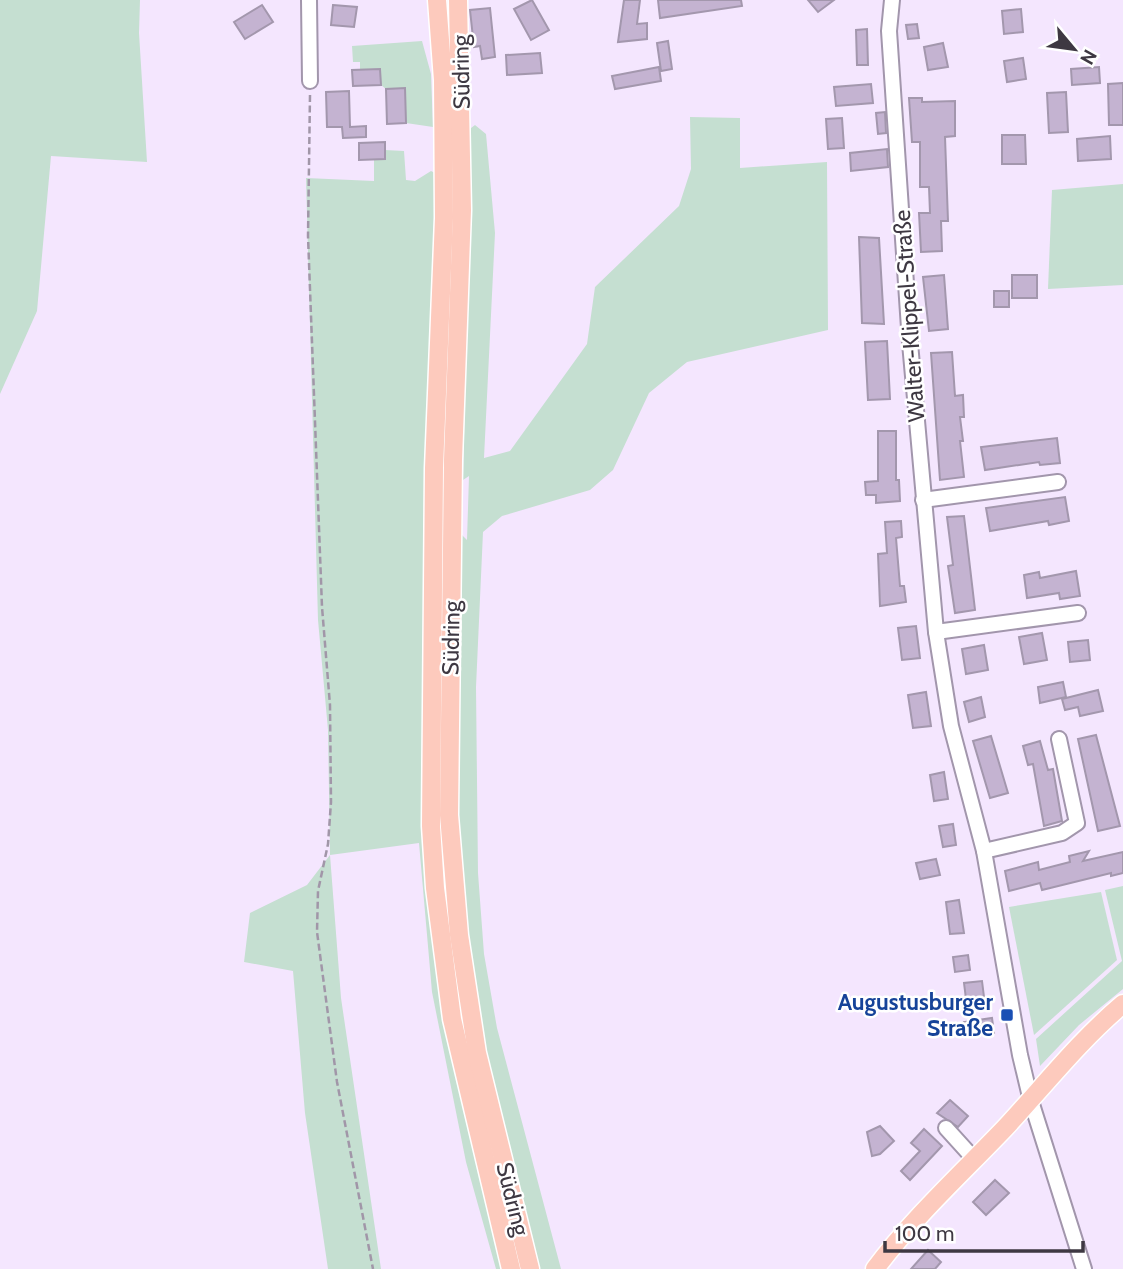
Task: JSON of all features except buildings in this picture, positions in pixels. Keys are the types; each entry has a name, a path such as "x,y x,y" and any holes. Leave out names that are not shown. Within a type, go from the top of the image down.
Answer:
{"main road":[{"name":"Südring","path":"438,0 443,80 444,218 430,765 435,888 452,1019 511,1269"},
{"name":"Südring","path":"458,0 462,211 453,460 455,491 448,753 450,827 459,935 477,1053 530,1269"},
{"path":"875,1269 922,1214 1031,1101 1072,1052 1123,1004"}],"street":[{"path":"309,0 310,81"},
{"name":"Walter-Klippel-Straße","path":"892,0 889,30 923,500 936,632 951,726 984,851 1031,1101 1084,1269"},
{"path":"923,500 1058,482"},
{"path":"936,632 1078,613"},
{"path":"984,851 1062,833 1077,823 1059,739"},
{"path":"946,1128 975,1160"}],"path":[{"path":"310,81 308,236 330,719 331,802 328,844 317,891 317,932 337,1082 373,1269"}],"green space":[{"path":"0,0 140,0 139,33 147,162 51,156 37,311 0,394"},
{"path":"422,41 431,74 433,127 406,123 405,88 386,89 381,85 379,69 360,70 360,62 353,62 352,46"},
{"path":"690,117 740,118 740,168 827,162 828,330 687,362 649,393 613,470 590,490 502,516 483,532 476,687 478,873 484,954 497,1028 561,1269 538,1269 483,1037 470,959 460,853 457,694 462,535 467,540 469,476 463,480 471,128 475,125 486,134 495,233 484,458 510,451 587,344 595,287 679,206 691,169"},
{"path":"385,150 404,151 406,180 415,181 431,171 435,173 423,693 426,850 434,950 451,1053 504,1269 496,1269 466,1162 432,992 419,843 330,855 328,730 318,620 306,178 374,181 374,159"},
{"path":"1123,184 1123,285 1048,289 1052,190"},
{"path":"330,855 341,998 381,1269 328,1269 305,1113 293,971 244,962 250,913 307,885"},
{"path":"1123,886 1123,989 1079,1025 1040,1066 1036,1039 1122,961 1105,890"},
{"path":"1101,892 1117,960 1034,1035 1009,907"}],"place":[{"name":"Augustusburger Straße","path":"1007,1015"}]}
